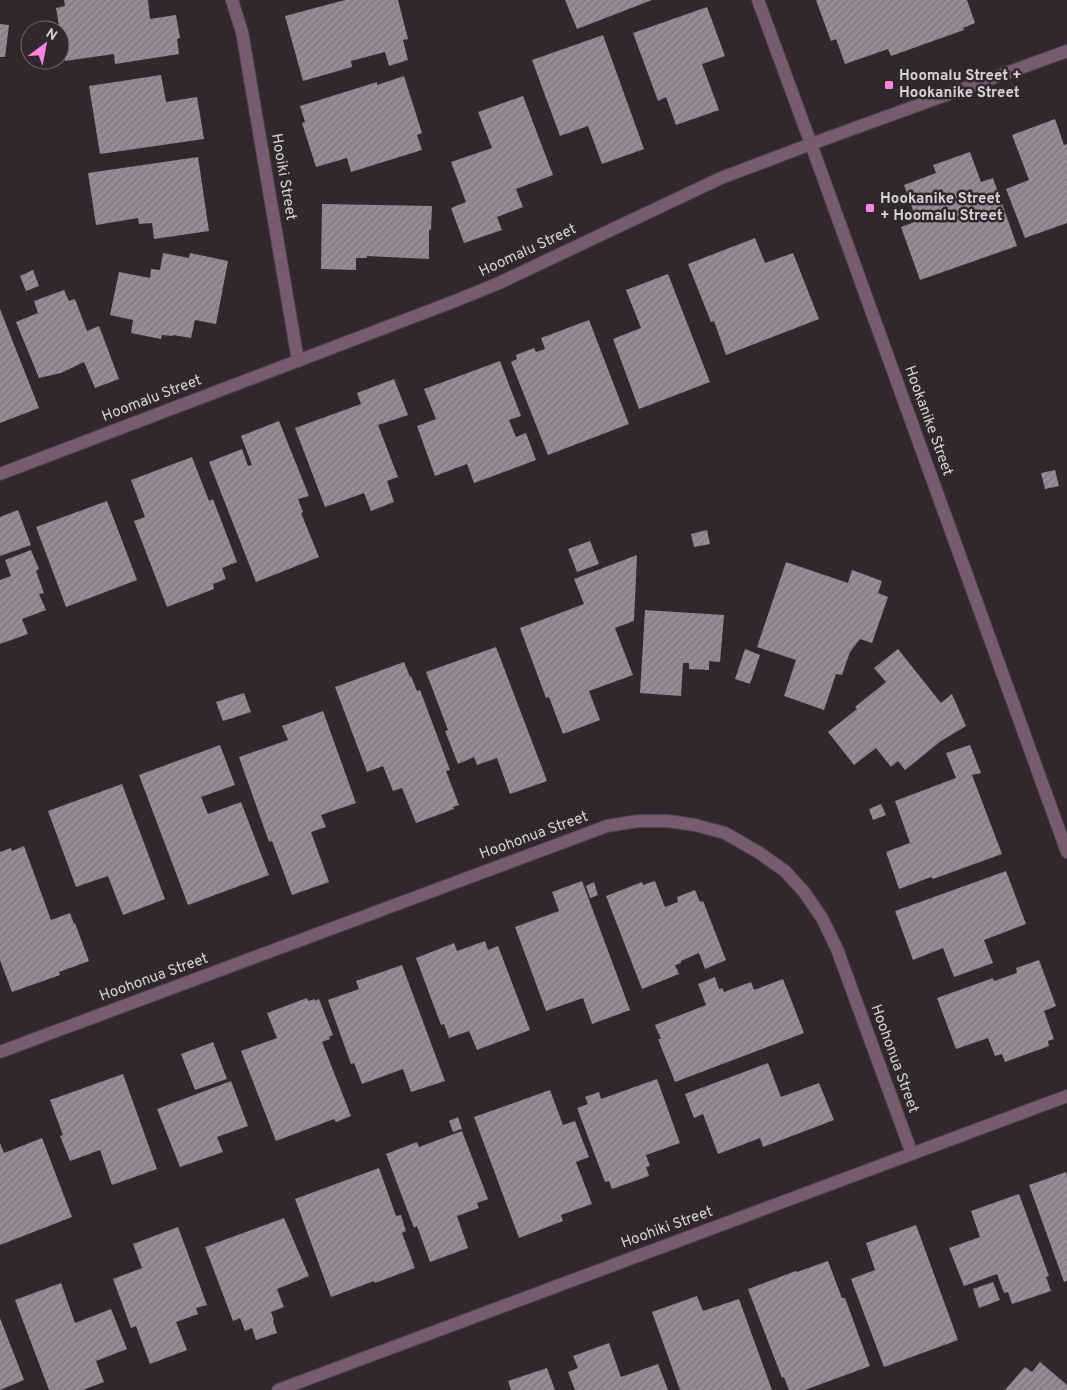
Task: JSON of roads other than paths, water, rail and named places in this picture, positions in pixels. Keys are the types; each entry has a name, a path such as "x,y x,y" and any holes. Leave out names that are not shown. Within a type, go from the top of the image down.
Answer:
{"street":[{"name":"Hooiki Street","path":"232,0 242,32 298,361"},
{"name":"Hookanike Street","path":"758,0 1067,852"},
{"name":"Hoomalu Street","path":"0,474 499,283 721,178 1067,51"},
{"name":"Hoohonua Street","path":"0,1052 608,826 638,821 668,821 695,825 725,833 758,852 785,871 804,892 822,918 837,949 912,1154"},
{"name":"Hoohiki Street","path":"278,1390 1067,1096"}],"place":[{"name":"Hoomalu Street + Hookanike Street","path":"889,85"},
{"name":"Hookanike Street + Hoomalu Street","path":"870,208"}]}
